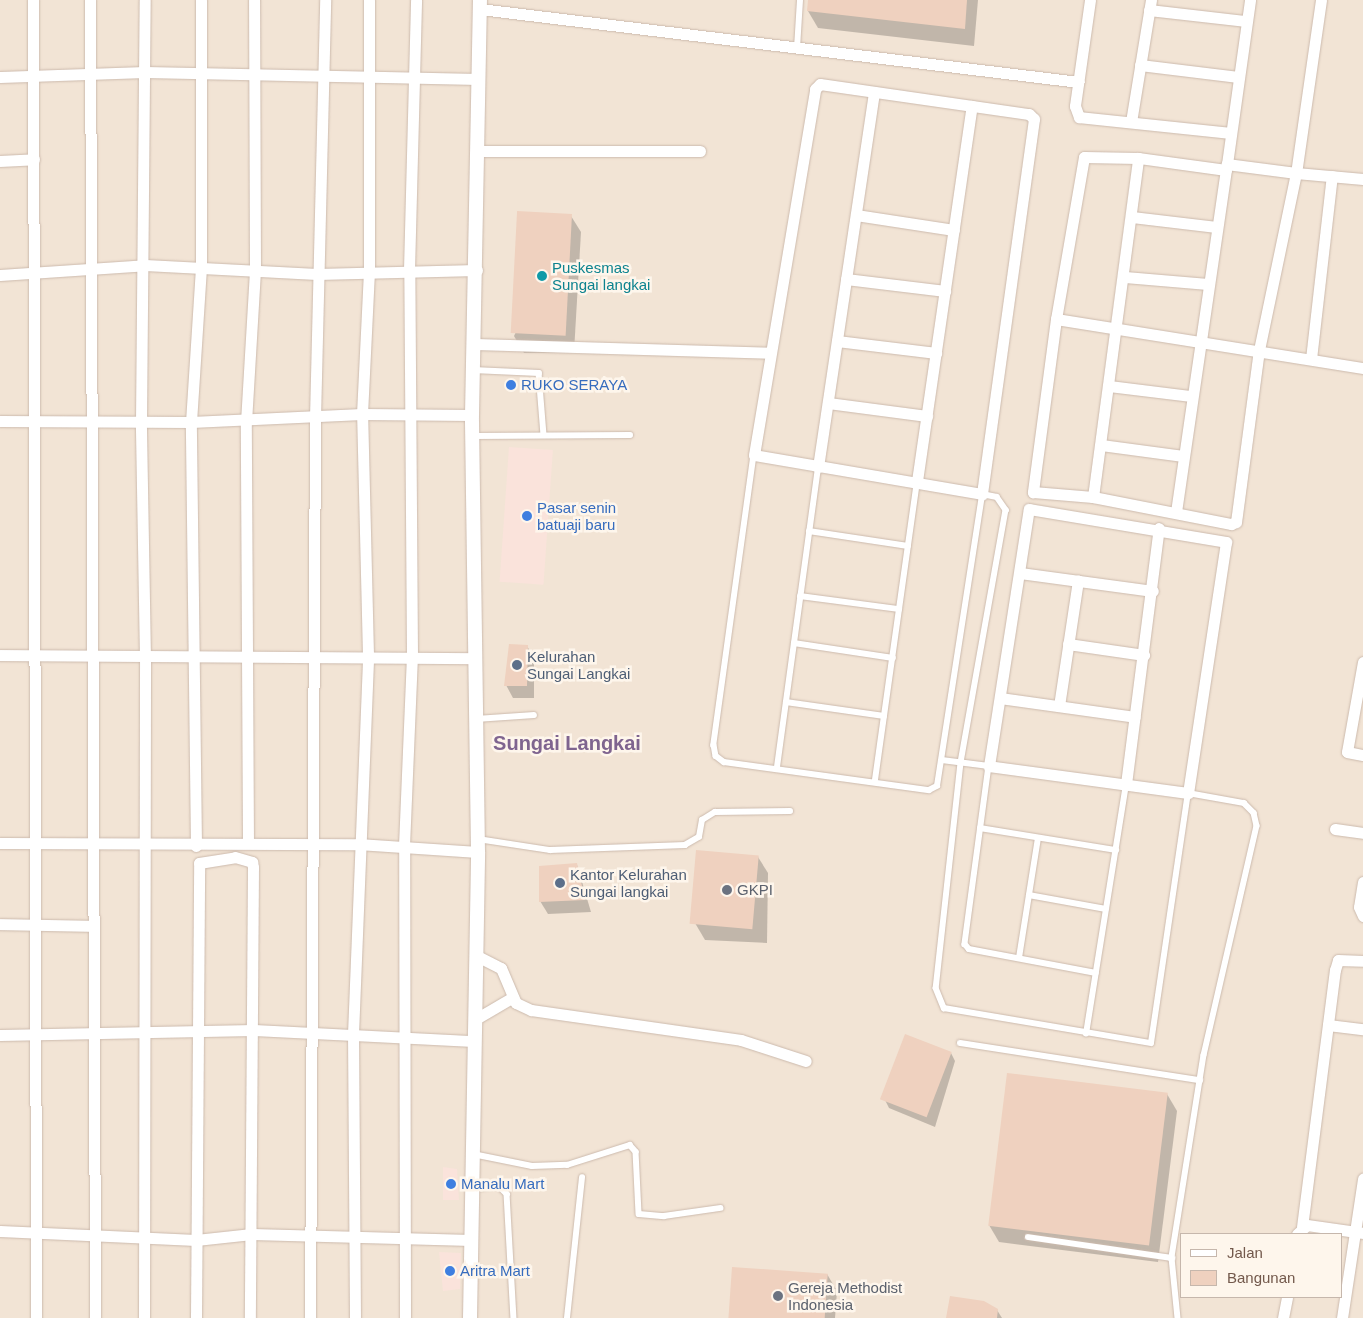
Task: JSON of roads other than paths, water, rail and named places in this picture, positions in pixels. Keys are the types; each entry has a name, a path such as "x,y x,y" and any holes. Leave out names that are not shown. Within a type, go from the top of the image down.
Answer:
{"street":[{"path":"33,0 36,1318"},
{"path":"90,0 95,1318"},
{"path":"144,1318 146,660 141,422 145,265 145,0"},
{"path":"196,846 191,422 201,269 204,75 201,0"},
{"path":"248,843 246,422 255,270 257,73 254,0"},
{"path":"310,1318 309,1035 315,656 315,418 325,0"},
{"path":"355,1318 353,1034 358,844 368,654 362,414 368,271 369,0"},
{"path":"405,1318 404,846 412,656 408,415 409,270 416,0"},
{"path":"1090,0 1075,106 1079,118 1230,133"},
{"path":"1250,0 1227,164 1363,179"},
{"path":"1176,512 1191,396 1226,170 1138,158 1084,157 1056,319 1032,492 1093,497 1231,524 1239,519 1259,350 1296,172 1321,0"},
{"path":"470,1318 478,845 472,415 480,151 480,4 797,48 1079,82"},
{"path":"1131,122 1150,5 1246,20"},
{"path":"1140,65 1238,77"},
{"path":"0,77 145,72 204,75 257,73 322,77 369,75 479,79"},
{"path":"820,84 972,106 1028,114 1036,126 982,494 917,481 818,467 754,455 816,88 820,84"},
{"path":"818,467 874,92"},
{"path":"917,481 972,106"},
{"path":"480,151 700,151"},
{"path":"1093,497 1101,445 1114,328 1125,277 1138,158"},
{"path":"0,161 34,159"},
{"path":"1311,359 1332,176"},
{"path":"856,215 954,230"},
{"path":"1132,217 1216,226"},
{"path":"0,275 145,265 317,274 368,271 477,270"},
{"path":"1125,277 1208,284"},
{"path":"846,279 945,291"},
{"path":"1056,319 1363,368"},
{"path":"837,341 936,353"},
{"path":"475,344 770,353"},
{"path":"1108,386 1191,396"},
{"path":"828,403 927,416"},
{"path":"0,421 246,422 362,414 472,415"},
{"path":"1101,445 1183,456"},
{"path":"1029,508 1159,528 1220,539 1227,548 1188,792 988,766 1029,508"},
{"path":"1126,784 1153,591 1159,528"},
{"path":"1020,573 1153,591"},
{"path":"1059,706 1078,580"},
{"path":"1068,644 1144,655"},
{"path":"0,655 146,660 194,655 247,654 315,656 368,654 476,658"},
{"path":"1363,662 1348,752 1363,755"},
{"path":"1000,698 1135,717"},
{"path":"1335,829 1363,833"},
{"path":"0,843 146,846 248,843 404,846 478,845"},
{"path":"196,1318 195,1031 198,863 235,857 252,862 253,867 254,1030 250,1318"},
{"path":"1363,882 1358,907 1363,916"},
{"path":"0,924 94,926"},
{"path":"476,956 501,968 513,997 531,1010 741,1040 806,1061"},
{"path":"1359,1232 1299,1231 1338,960 1363,962"},
{"path":"474,1020 513,997"},
{"path":"1328,1025 1363,1029"},
{"path":"0,1034 254,1030 309,1035 353,1034 474,1041"},
{"path":"1342,1318 1359,1232 1363,1179"},
{"path":"0,1230 196,1240 252,1234 471,1240"},
{"path":"1283,1318 1287,1298"}],"lane":[{"path":"797,48 800,0"},
{"path":"474,370 539,373 544,435"},
{"path":"472,436 630,435"},
{"path":"754,455 714,751 724,762 875,780 931,790 939,782 982,494 1001,500 1006,516 961,763 936,988 939,1004 952,1012 1151,1043 1188,792 1244,803 1256,820 1200,1080 1172,1258 1178,1318"},
{"path":"778,767 818,467"},
{"path":"875,780 917,481"},
{"path":"809,531 908,546"},
{"path":"800,596 899,609"},
{"path":"794,643 892,658"},
{"path":"786,702 884,716"},
{"path":"476,719 534,715"},
{"path":"942,760 988,766 965,944 1018,958 1096,973"},
{"path":"1086,1034 1126,784"},
{"path":"478,845 550,850 685,845 699,837 702,820 715,812 790,811"},
{"path":"980,828 1116,850"},
{"path":"1018,958 1038,838"},
{"path":"1029,895 1106,909"},
{"path":"960,1043 1200,1080"},
{"path":"473,1154 532,1166 567,1165 630,1145 636,1152 639,1214 664,1216 720,1208"},
{"path":"567,1318 582,1178"},
{"path":"471,1190 498,1185 507,1194 514,1318"},
{"path":"1028,1237 1172,1258"}],"place":[{"name":"Puskesmas Sungai langkai","path":"542,276"},
{"name":"RUKO SERAYA","path":"511,385"},
{"name":"Pasar senin batuaji baru","path":"527,516"},
{"name":"Kelurahan Sungai Langkai","path":"517,665"},
{"name":"Kantor Kelurahan Sungai langkai","path":"560,883"},
{"name":"GKPI","path":"727,890"},
{"name":"Manalu Mart","path":"451,1184"},
{"name":"Aritra Mart","path":"450,1271"},
{"name":"Gereja Methodist Indonesia","path":"778,1296"}],"district":[{"name":"Sungai Langkai","path":"567,743"}]}
